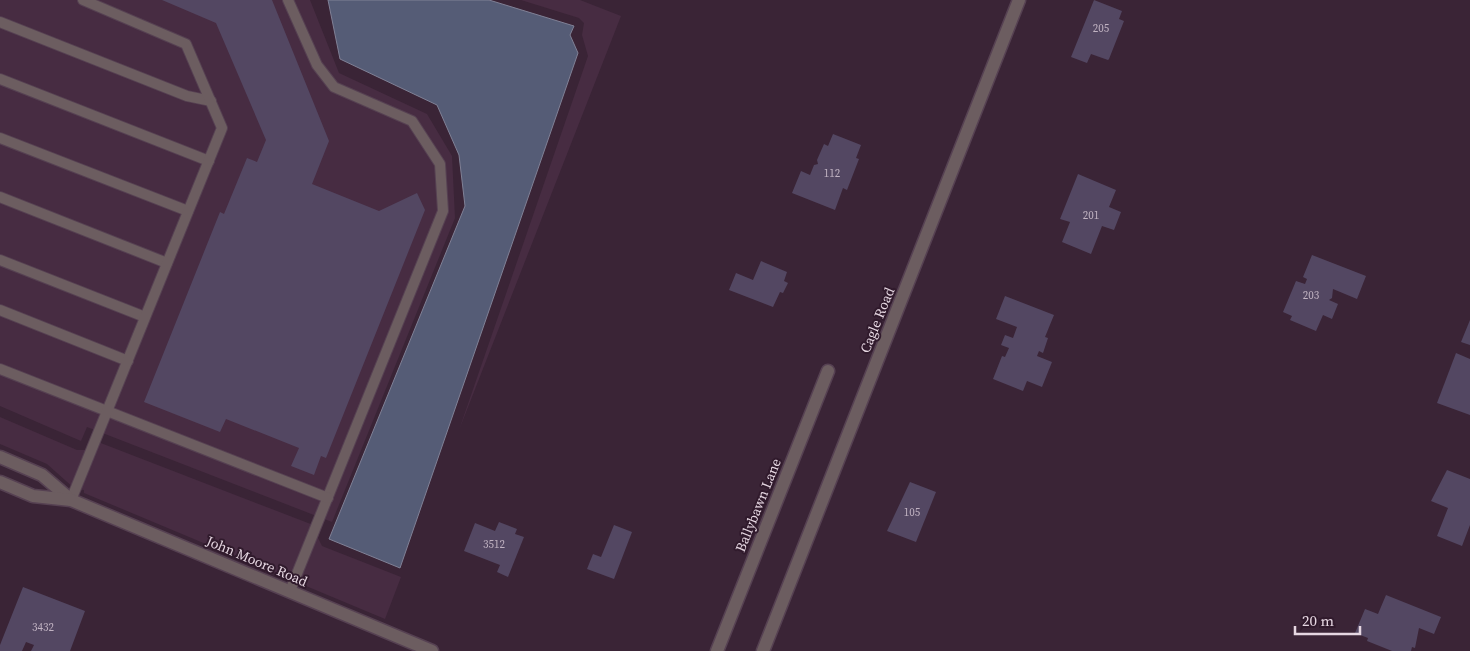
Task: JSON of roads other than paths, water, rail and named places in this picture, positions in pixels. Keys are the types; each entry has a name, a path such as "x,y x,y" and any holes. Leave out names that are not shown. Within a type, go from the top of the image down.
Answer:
{"street":[{"name":"Cagle Road","path":"763,651 1019,0"},
{"name":"Ballybawn Lane","path":"717,651 828,371"},
{"name":"John Moore Road","path":"0,457 42,475 71,500"},
{"name":"John Moore Road","path":"0,482 33,496 71,500 432,651"}],"lane":[{"path":"71,500 222,128 186,44 83,0"},
{"path":"288,0 317,66 334,87 412,121 440,164 443,211 290,592"},
{"path":"0,22 187,96 211,101"},
{"path":"0,79 209,161"},
{"path":"0,138 188,211"},
{"path":"0,197 167,263"},
{"path":"0,260 145,316"},
{"path":"0,310 128,361"},
{"path":"0,369 328,498"}],"water":[{"path":"328,0 489,0 574,26 570,35 578,53 400,568 329,539 465,206 459,155 437,105 340,59"}]}
